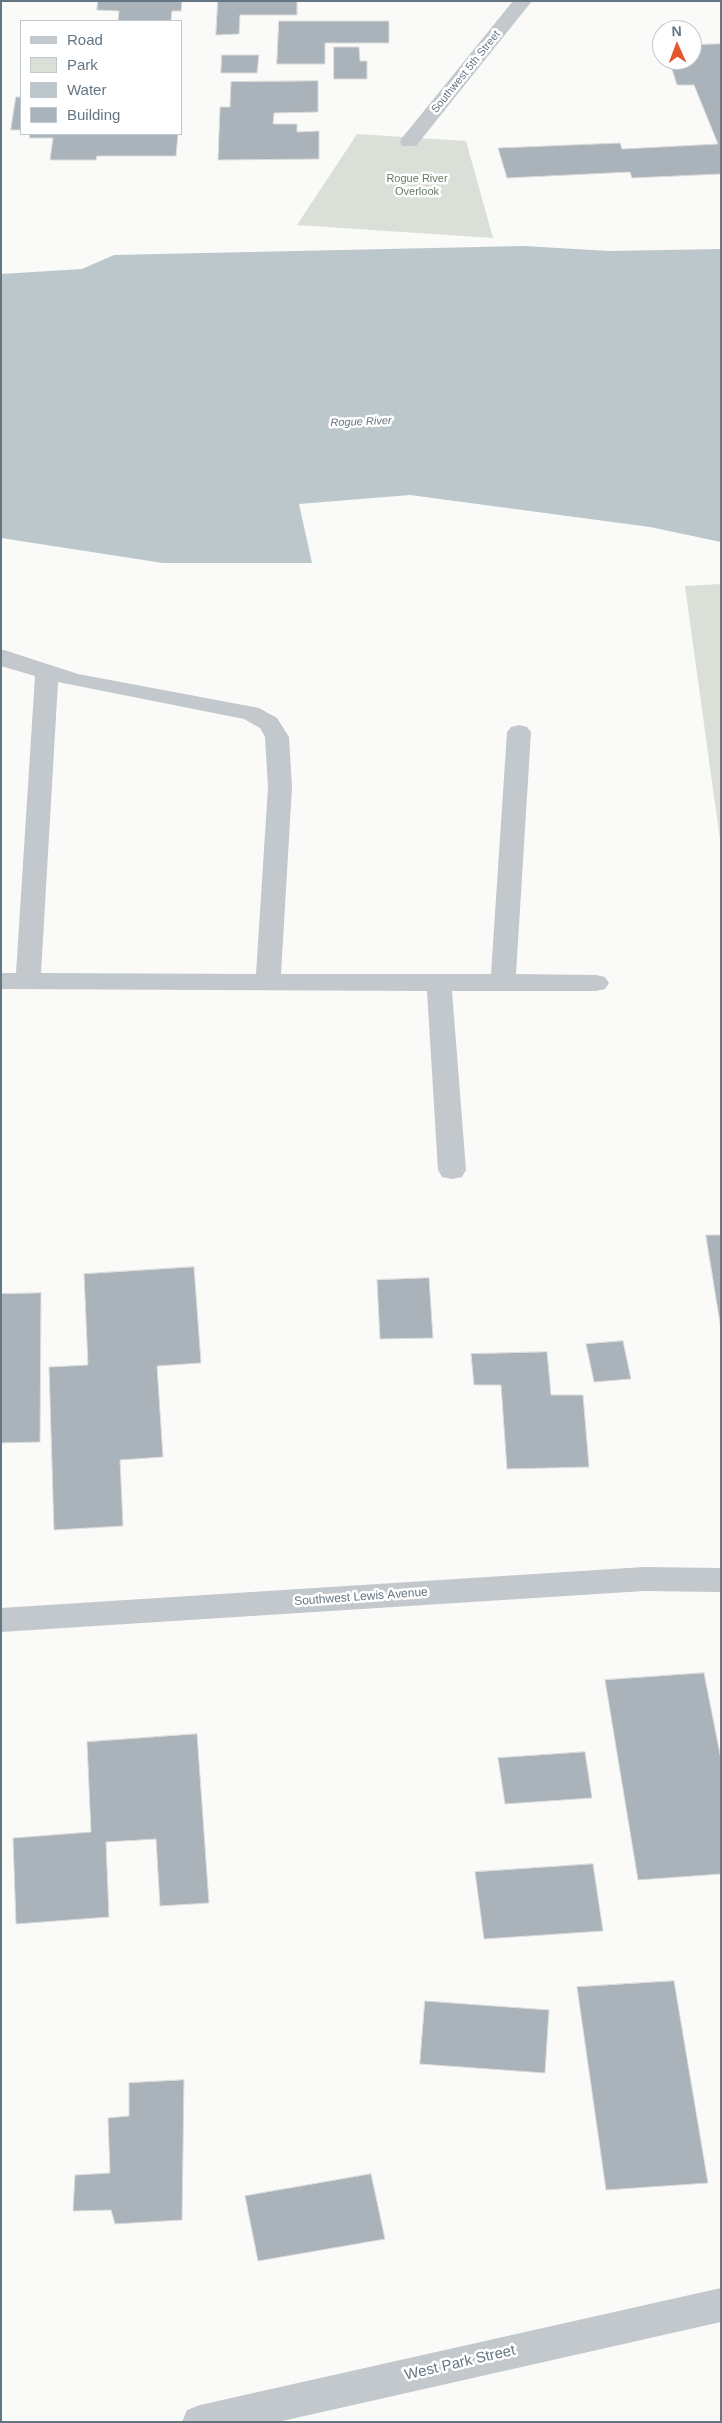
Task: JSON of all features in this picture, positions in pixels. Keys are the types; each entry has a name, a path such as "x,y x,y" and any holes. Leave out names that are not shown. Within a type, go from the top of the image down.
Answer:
{"street":[{"name":"Southwest 5th Street","path":"409,142 523,1"},
{"path":"1,656 10,661 75,680 251,712 269,724 277,737 280,786 268,982"},
{"path":"28,981 47,672"},
{"path":"504,982 519,732"},
{"path":"1,981 596,982"},
{"path":"439,982 452,1170"},
{"name":"Southwest Lewis Avenue","path":"1,1620 644,1579 721,1580"},
{"name":"West Park Street","path":"200,2422 721,2305"}],"green space":[{"name":"Rogue River Overlook","path":"357,134 466,141 493,238 297,225"},
{"path":"721,584 721,847 685,586"}],"water":[{"name":"Rogue River","path":"524,246 609,251 721,249 721,542 650,527 410,495 299,504 312,563 163,563 1,538 1,274 82,269 114,255"}],"building":[{"path":"98,1 182,1 181,11 172,11 171,20 118,20 119,11 97,10"},
{"path":"218,1 297,1 297,15 240,15 239,34 216,35"},
{"path":"279,21 389,21 389,43 325,43 325,64 277,64"},
{"path":"721,44 721,174 632,178 630,172 507,178 498,148 620,143 622,149 718,144 694,85 677,85 672,70 702,70 702,45"},
{"path":"334,47 359,47 360,61 367,61 367,79 334,79"},
{"path":"222,55 259,55 257,73 221,73"},
{"path":"318,81 318,112 274,113 273,124 297,124 297,132 319,131 319,159 218,160 220,107 230,107 231,82"},
{"path":"16,97 20,97 20,130 11,130"},
{"path":"30,135 178,135 176,156 97,156 96,160 50,160 53,138 30,138"},
{"path":"706,1235 721,1235 721,1329"},
{"path":"194,1267 201,1363 157,1366 163,1457 120,1460 123,1526 54,1530 49,1367 88,1365 84,1274"},
{"path":"429,1278 433,1338 380,1339 377,1280"},
{"path":"41,1293 40,1442 1,1443 1,1294"},
{"path":"623,1341 631,1379 594,1382 586,1344"},
{"path":"547,1352 551,1395 583,1395 589,1467 507,1469 501,1385 474,1385 471,1354"},
{"path":"704,1673 721,1759 721,1874 638,1880 605,1680"},
{"path":"197,1734 209,1903 160,1906 156,1839 106,1842 109,1917 16,1924 13,1838 91,1832 87,1742"},
{"path":"585,1752 592,1798 505,1804 498,1758"},
{"path":"593,1864 603,1931 484,1939 475,1872"},
{"path":"674,1981 708,2183 606,2190 577,1987"},
{"path":"425,2001 549,2010 545,2073 420,2064"},
{"path":"184,2080 182,2220 115,2224 111,2210 73,2211 75,2175 110,2173 108,2118 129,2116 129,2083"},
{"path":"371,2174 385,2239 258,2261 245,2196"}]}
